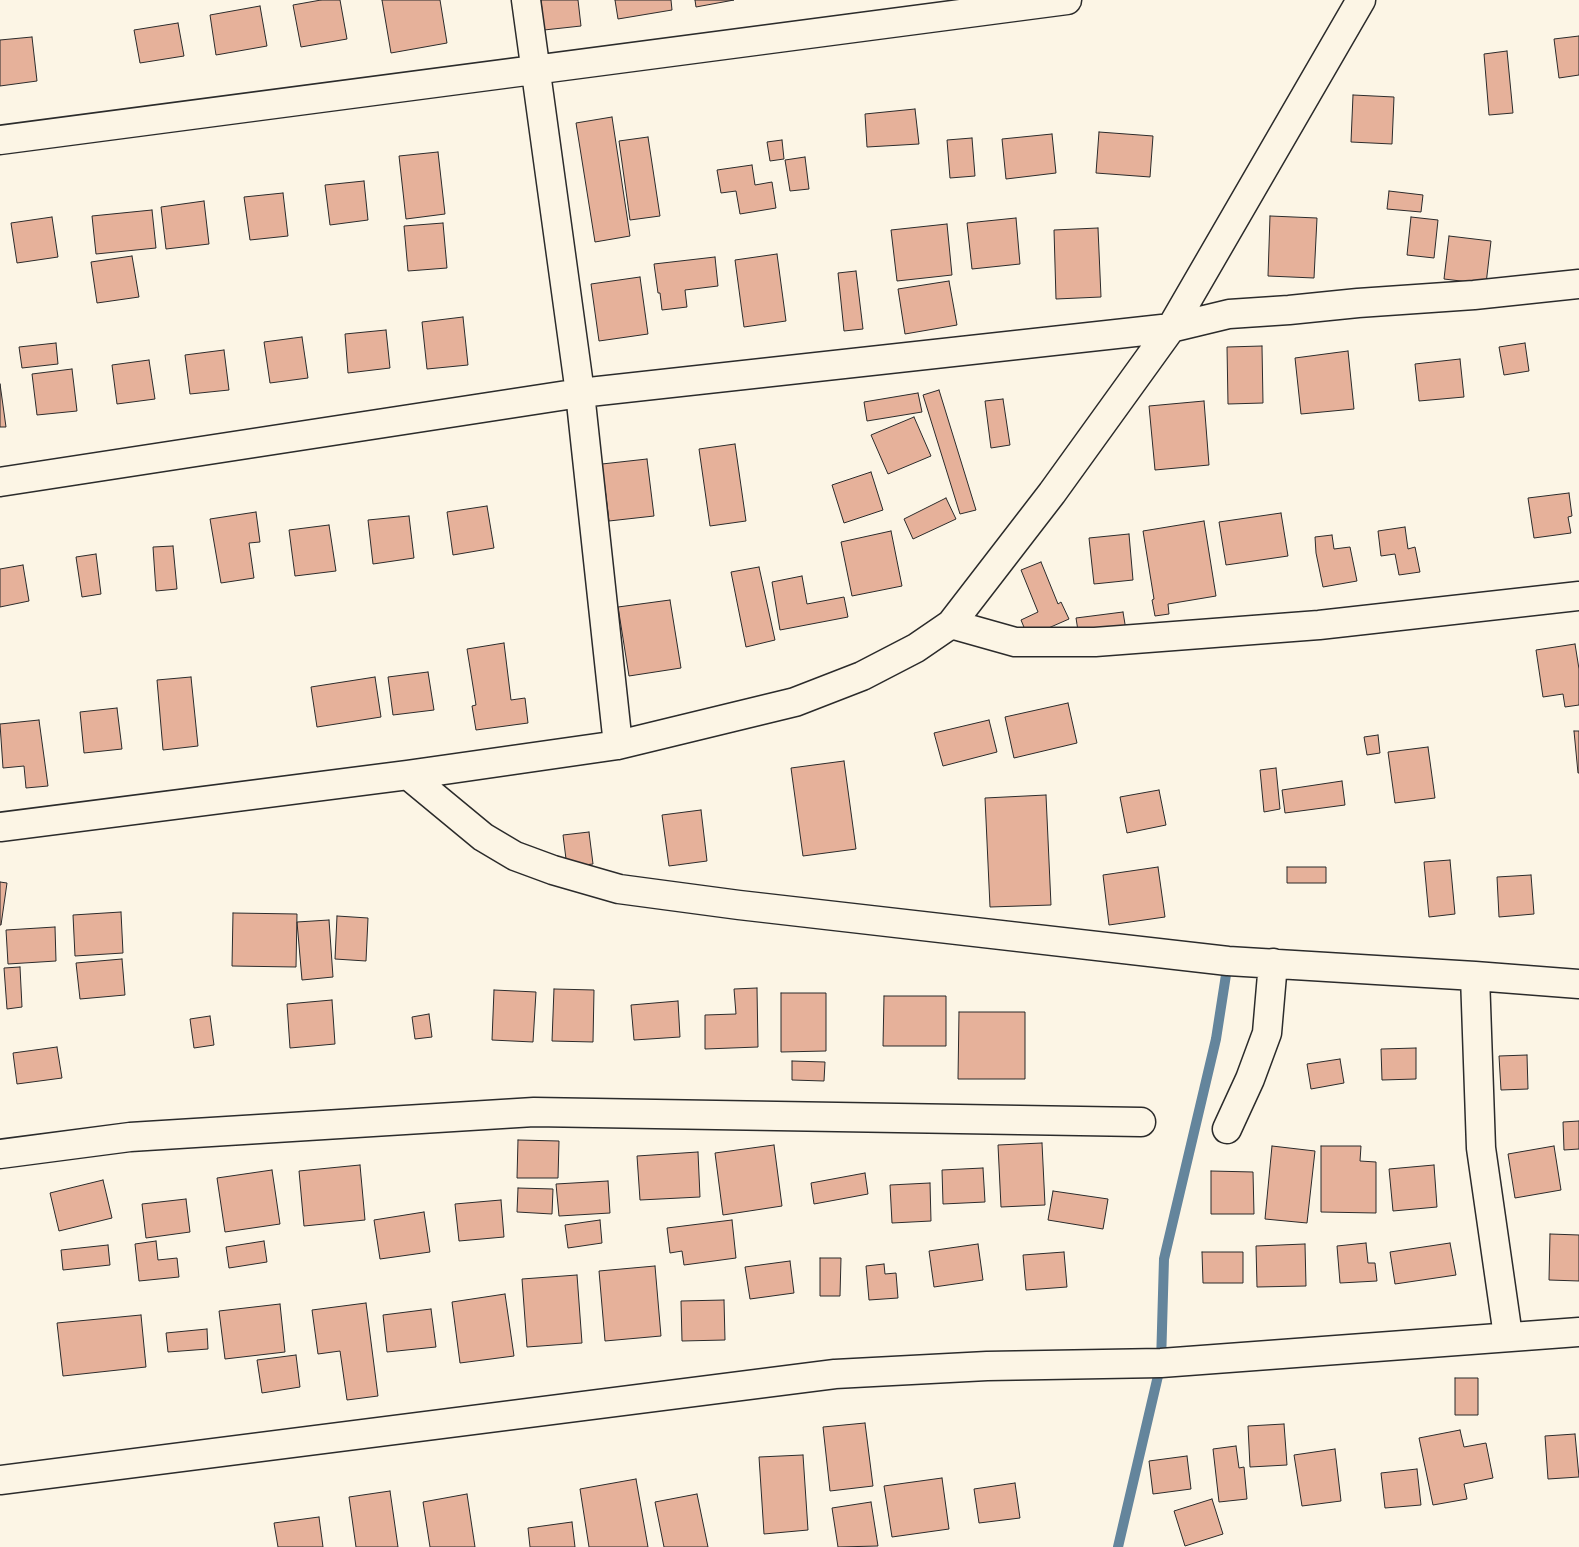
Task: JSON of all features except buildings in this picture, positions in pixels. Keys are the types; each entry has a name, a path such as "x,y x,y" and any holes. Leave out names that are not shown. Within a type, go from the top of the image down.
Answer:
{"street":[{"path":"526,0 580,393 618,745"},
{"path":"0,140 1067,0"},
{"path":"0,827 408,775 618,745 795,702 862,676 916,648 951,624 1052,493 1171,328 1361,0"},
{"path":"0,482 580,393 1171,328 1229,314 1289,310 1358,302 1474,295 1579,284"},
{"path":"951,624 1015,642 1095,642 1319,625 1579,596"},
{"path":"408,775 483,837 515,856 553,870 619,889 739,905 1228,961 1579,984"},
{"path":"1227,1129 1250,1079 1267,1033 1273,964"},
{"path":"1475,976 1481,1148 1508,1336"},
{"path":"0,1154 130,1138 534,1112 1141,1122"},
{"path":"0,1480 835,1374 987,1366 1162,1363 1579,1332"}],"waterway":[{"path":"1118,1547 1161,1363 1164,1259 1216,1039 1228,962"}]}
